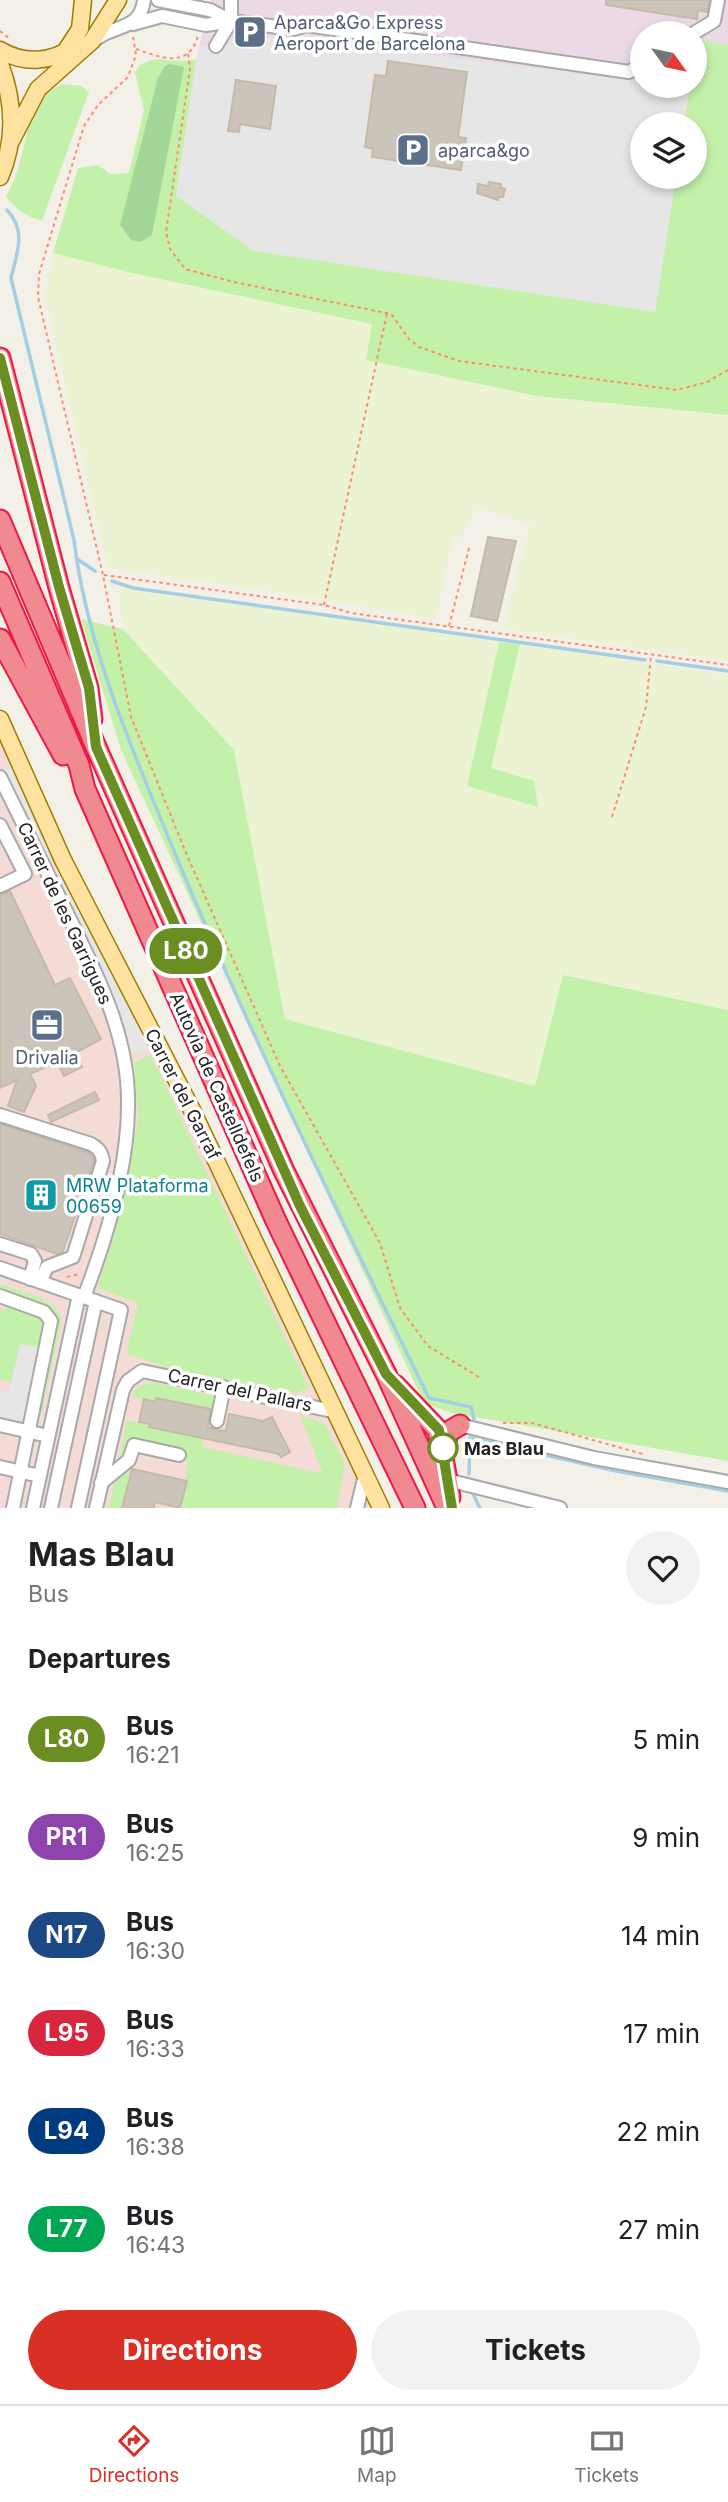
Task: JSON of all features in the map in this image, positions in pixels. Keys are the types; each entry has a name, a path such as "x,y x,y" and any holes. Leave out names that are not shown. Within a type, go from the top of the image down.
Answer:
{"highway":[{"path":"0,358 59,587 89,688 96,747"},
{"name":"Autovia de Castelldefels","path":"0,520 96,747 300,1206 386,1374 447,1508"},
{"name":"Autovia de Castelldefels","path":"0,582 79,765 85,789 276,1221 415,1508"},
{"path":"0,639 56,744 85,789"},
{"path":"386,1374 424,1412 441,1435 452,1508"},
{"path":"424,1412 438,1420 460,1425"},
{"path":"444,1460 448,1432 460,1425"}],"main road":[{"path":"64,53 80,29 83,0"},
{"path":"6,45 16,58 36,61 64,53 91,30 111,0"},
{"path":"0,177 10,142 30,100 43,83 92,41 118,0"},
{"path":"0,64 10,102 10,142"},
{"name":"Carrer del Garraf","path":"0,719 63,860 192,1110 381,1508"},
{"path":"0,746 18,758"}],"street":[{"path":"130,26 141,13 144,0"},
{"path":"158,0 210,10 231,21"},
{"path":"216,46 231,21 231,0"},
{"path":"707,25 714,21 718,0"},
{"path":"92,41 104,33 155,16 206,24 231,21 294,29 306,25 630,71"},
{"name":"Carrer de les Garrigues","path":"0,777 103,987 123,1052 128,1102 124,1149 107,1225 86,1298"},
{"path":"0,825 25,874 0,886"},
{"path":"0,1115 99,1149 103,1161 73,1257 47,1267 35,1281"},
{"path":"0,1244 62,1262"},
{"path":"31,1254 35,1261 35,1281"},
{"path":"0,1268 121,1310 78,1508"},
{"path":"0,1296 44,1312 51,1321 13,1508"},
{"path":"33,1508 48,1436 86,1298"},
{"path":"51,1508 86,1298"},
{"name":"Carrer del Pallars","path":"101,1484 123,1390 128,1381 142,1371 337,1412"},
{"path":"216,1421 224,1387"},
{"path":"0,1425 48,1436"},
{"path":"460,1425 594,1458 728,1482"},
{"path":"96,1508 101,1484 129,1460 134,1445 179,1455"},
{"path":"0,1467 40,1476"},
{"path":"358,1508 365,1475"},
{"path":"447,1480 560,1508"}],"path":[{"path":"130,26 136,49 134,65 128,77 98,105 83,127 39,275 38,297 60,402 103,575 131,717 186,853 280,1066 380,1243 400,1308 428,1346 482,1379"},
{"path":"136,49 172,60 188,54 196,42 200,27"},
{"path":"0,30 6,45"},
{"path":"188,54 190,69 166,232 177,260 186,269 234,282 387,312 419,347 459,361 677,390 707,382 728,370"},
{"path":"324,605 387,312"},
{"path":"449,626 469,548"},
{"path":"103,575 324,605 351,613 728,664"},
{"path":"612,817 646,707 652,654"},
{"path":"501,1423 532,1423 649,1455"}],"shaded area":[{"name":"aparca&go","path":"211,0 728,0 728,45 707,41 707,21 630,21 630,98 688,98 686,112 630,112 630,189 674,189 655,312 254,251 176,196 196,59"},
{"name":"aparca&go","path":"238,34 291,37 630,79 630,98 688,98 686,112 630,112 630,189 674,189 655,312 254,251 176,196 199,47 226,46"},
{"path":"0,719 381,1508 0,1508"},
{"path":"12,764 59,861 50,865 3,768"},
{"path":"62,867 148,1042 147,1051 129,1053 107,985 53,871"},
{"path":"20,1344 42,1348 27,1424 0,1417 0,1390 9,1392"}],"green space":[{"path":"707,41 728,45 728,415 537,396 366,360 372,324 132,273 53,253 78,168 98,165 110,174 129,173 144,110 135,72 140,65 154,60 196,59 176,196 655,311 674,189 707,189 707,112 686,112 688,98 707,98"},
{"path":"170,64 184,67 152,235 140,242 131,240 120,225 158,78 165,66"},
{"path":"64,84 81,86 89,92 42,220 22,212 6,197 37,105 52,89"},
{"path":"53,253 132,273 373,324 366,360 537,396 728,415 728,661 503,629 531,524 477,508 462,537 452,540 436,619 298,595 108,568 45,296"},
{"path":"118,585 499,642 467,786 537,807 534,781 491,769 520,644 728,675 728,1010 564,975 535,1086 285,1019 234,750 123,629"},
{"path":"81,619 123,629 234,750 285,1019 535,1086 563,975 728,1010 728,1461 452,1413 424,1403 121,750"},
{"path":"499,642 520,644 491,768 534,781 538,807 467,786"},
{"path":"151,1055 309,1388 295,1393 181,1371 126,1354 138,1303 98,1288 125,1193 138,1120 134,1062"},
{"path":"0,1284 46,1300 59,1313 62,1321 41,1416 35,1415 55,1315 49,1308 0,1291"},
{"path":"6,1304 45,1320 42,1348 20,1344 11,1382 0,1380 0,1310 5,1311"},
{"path":"151,1382 215,1396 212,1409 157,1398 155,1402 132,1397 137,1387"},
{"path":"300,1415 324,1423 345,1464 337,1508 182,1508 188,1461 181,1459 183,1451 129,1439 124,1460 118,1464 127,1420 203,1439 202,1447 323,1474"},
{"path":"132,1461 122,1508 109,1508 115,1477"}],"building":[{"path":"606,0 709,0 707,12 698,10 697,19 606,5"},
{"path":"388,61 467,72 458,137 466,138 461,170 372,157 373,149 365,147 375,75 386,76"},
{"path":"236,80 276,86 270,129 240,124 239,132 228,131"},
{"path":"489,182 501,184 501,188 505,189 503,197 498,200 477,193 478,184 488,186"},
{"path":"488,537 516,541 497,621 471,616"},
{"name":"Drivalia","path":"10,891 55,985 70,978 101,1039 75,1053 82,1067 64,1076 57,1062 30,1074 36,1086 24,1112 8,1106 17,1080 0,1088 0,895"},
{"path":"95,1092 99,1100 51,1122 48,1115"},
{"name":"MRW Plataforma 00659","path":"0,1124 87,1152 93,1157 94,1161 63,1251 57,1254 0,1234"},
{"path":"156,1398 211,1409 208,1427 216,1430 226,1431 229,1414 263,1421 272,1417 290,1452 281,1457 279,1454 149,1427 150,1424 139,1422 144,1399 155,1402"},
{"path":"132,1469 187,1481 180,1508 155,1502 154,1508 122,1508"}],"waterway":[{"path":"7,210 19,234 11,278 74,540 89,620 128,737 203,920 265,1058 429,1398 471,1407 474,1419"},
{"path":"77,559 95,571"},
{"path":"112,581 133,588 645,660"},
{"path":"657,661 728,671"},
{"path":"469,1474 470,1438 616,1471 728,1491"},
{"path":"473,1494 480,1508"}],"bus line":[{"name":"L80","path":"0,358 59,587 89,688 96,747 300,1206 386,1374 439,1430 452,1508"}],"place":[{"name":"Aparca&Go Express Aeroport de Barcelona","path":"250,32"},
{"name":"aparca&go","path":"413,150"},
{"name":"Drivalia","path":"47,1025"},
{"name":"MRW Plataforma 00659","path":"41,1195"},
{"name":"Mas Blau","path":"443,1448"}]}
